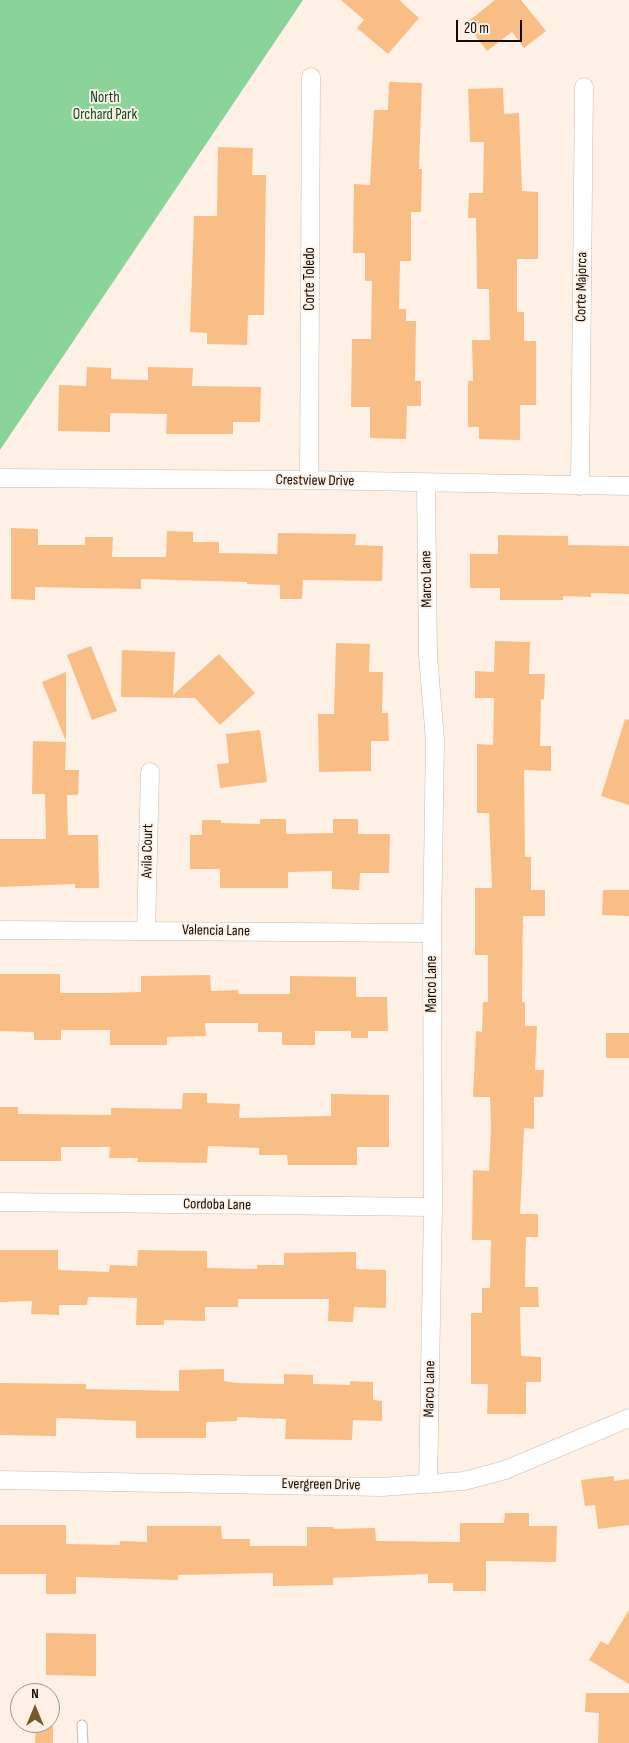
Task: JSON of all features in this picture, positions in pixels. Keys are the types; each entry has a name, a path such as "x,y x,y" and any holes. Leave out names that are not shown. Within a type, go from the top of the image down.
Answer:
{"street":[{"name":"Corte Toledo","path":"309,480 311,78"},
{"name":"Corte Majorca","path":"580,486 584,88"},
{"name":"Crestview Drive","path":"0,478 309,480 426,484 629,486"},
{"name":"Marco Lane","path":"426,484 428,655 435,740 432,933 433,1207 428,1484"},
{"name":"Avila Court","path":"146,931 150,772"},
{"name":"Valencia Lane","path":"0,930 432,933"},
{"name":"Cordoba Lane","path":"0,1202 433,1207"},
{"name":"Evergreen Drive","path":"0,1480 382,1487 464,1481 506,1470 629,1418"}],"lane":[{"path":"82,1725 83,1743"}],"green space":[{"name":"North Orchard Park","path":"0,0 303,0 0,450"}],"building":[{"path":"341,0 399,0 419,18 388,54 357,28 364,20"},
{"path":"495,0 521,0 546,31 524,48 512,32 487,51 466,23"},
{"path":"389,82 422,83 419,169 422,169 421,212 411,212 411,261 400,261 399,309 406,309 406,321 416,321 415,381 421,381 421,406 407,406 406,439 370,438 370,407 351,407 352,339 371,339 372,281 365,281 365,253 353,253 354,184 370,185 374,110 388,110"},
{"path":"503,88 504,114 519,113 522,191 538,192 538,259 517,259 517,312 524,312 524,341 536,341 536,405 520,405 520,440 479,439 479,427 468,427 468,381 473,381 472,340 490,340 489,289 477,289 476,218 468,218 469,193 483,193 484,142 470,142 468,89"},
{"path":"218,147 253,148 252,175 266,175 264,315 248,315 247,345 207,344 207,333 190,332 194,216 217,216"},
{"path":"87,367 111,368 111,379 148,380 148,367 193,368 192,386 261,387 260,422 233,422 233,434 166,434 167,414 110,413 110,432 58,431 59,385 86,386"},
{"path":"11,528 38,529 38,545 85,545 85,537 113,537 112,557 166,557 167,531 193,532 193,542 219,542 219,553 277,554 278,533 356,534 355,545 383,546 382,581 303,580 302,599 280,599 280,585 247,584 247,582 141,579 141,589 35,587 35,600 11,599"},
{"path":"498,535 568,536 568,545 629,546 629,594 591,593 591,597 563,596 563,600 500,600 500,588 470,588 470,554 498,554"},
{"path":"495,641 530,642 529,674 545,674 544,700 541,699 540,746 551,746 551,771 524,770 525,857 531,857 531,890 545,890 545,916 523,916 522,1002 525,1002 525,1026 537,1026 535,1070 544,1070 543,1097 534,1097 534,1129 524,1128 520,1214 538,1214 538,1237 526,1237 525,1287 538,1287 539,1307 520,1307 521,1356 541,1357 541,1382 526,1382 526,1414 487,1414 488,1384 471,1384 471,1313 482,1313 482,1288 490,1288 491,1240 472,1240 473,1170 489,1171 491,1128 490,1097 473,1097 476,1031 482,1032 483,1002 488,1002 488,955 475,955 475,888 492,888 489,813 477,813 477,744 493,745 494,698 475,698 475,671 494,672"},
{"path":"336,643 370,644 369,672 383,672 382,713 388,713 389,741 371,741 371,771 319,772 318,714 334,714"},
{"path":"91,646 117,711 92,720 67,655"},
{"path":"122,650 175,652 173,695 219,654 255,693 220,725 195,698 121,697"},
{"path":"66,672 66,739 65,739 42,682"},
{"path":"625,719 629,720 629,805 601,796"},
{"path":"260,730 267,782 220,788 217,764 229,763 226,734"},
{"path":"33,741 66,742 65,770 79,770 78,795 67,795 68,835 98,835 99,888 75,888 75,884 0,887 0,839 46,839 45,794 32,794"},
{"path":"260,819 286,819 286,834 333,833 333,819 358,819 358,834 390,834 389,873 360,873 359,890 332,889 332,871 288,872 288,888 220,888 220,869 190,869 190,835 202,835 202,820 221,820 221,823 260,824"},
{"path":"603,890 629,890 629,916 602,915"},
{"path":"0,974 60,974 60,993 141,992 141,976 210,975 211,991 238,990 238,994 290,994 290,976 356,977 356,997 387,997 388,1031 368,1031 368,1038 351,1038 351,1031 315,1031 315,1045 282,1045 282,1032 258,1032 258,1023 205,1023 206,1036 167,1037 167,1045 110,1045 110,1030 61,1030 61,1040 34,1040 34,1032 0,1031"},
{"path":"606,1033 629,1033 629,1058 606,1058"},
{"path":"183,1093 207,1093 207,1103 240,1104 239,1118 331,1116 331,1094 389,1095 389,1147 357,1147 357,1165 288,1165 287,1155 259,1155 259,1148 208,1146 207,1163 137,1162 138,1158 109,1158 110,1147 61,1147 61,1161 0,1161 0,1107 18,1107 18,1114 111,1115 111,1108 182,1109"},
{"path":"0,1250 58,1250 58,1270 109,1272 110,1265 137,1266 138,1250 207,1251 207,1268 257,1269 257,1265 284,1265 284,1253 356,1252 356,1269 386,1270 386,1308 354,1307 353,1322 328,1321 329,1299 238,1299 238,1307 205,1307 205,1321 164,1320 164,1325 136,1325 137,1298 88,1297 87,1305 59,1305 59,1315 31,1314 32,1301 0,1302"},
{"path":"224,1369 224,1381 236,1383 284,1384 284,1374 313,1375 313,1384 350,1385 350,1381 373,1382 373,1400 382,1401 382,1421 353,1420 352,1440 285,1439 286,1419 237,1417 237,1421 206,1422 206,1438 136,1438 136,1421 56,1418 56,1436 0,1435 0,1383 86,1384 86,1389 179,1391 179,1370"},
{"path":"614,1476 614,1481 629,1479 629,1525 598,1529 595,1505 585,1506 581,1480"},
{"path":"505,1513 529,1513 529,1526 557,1526 556,1562 486,1561 486,1591 453,1591 453,1583 428,1583 428,1574 333,1578 333,1585 273,1586 273,1573 178,1575 178,1580 76,1577 76,1594 46,1594 46,1574 0,1574 0,1525 66,1525 66,1544 120,1545 120,1541 147,1542 147,1526 221,1526 222,1539 250,1539 250,1546 307,1546 307,1527 333,1527 333,1529 375,1528 376,1541 460,1542 460,1523 504,1523"},
{"path":"629,1610 629,1684 589,1660 601,1641 608,1645"},
{"path":"46,1633 96,1634 96,1676 46,1675"},
{"path":"586,1693 629,1693 629,1743 598,1743 599,1713 585,1712"},
{"path":"36,1733 53,1733 53,1743 35,1743"}]}
